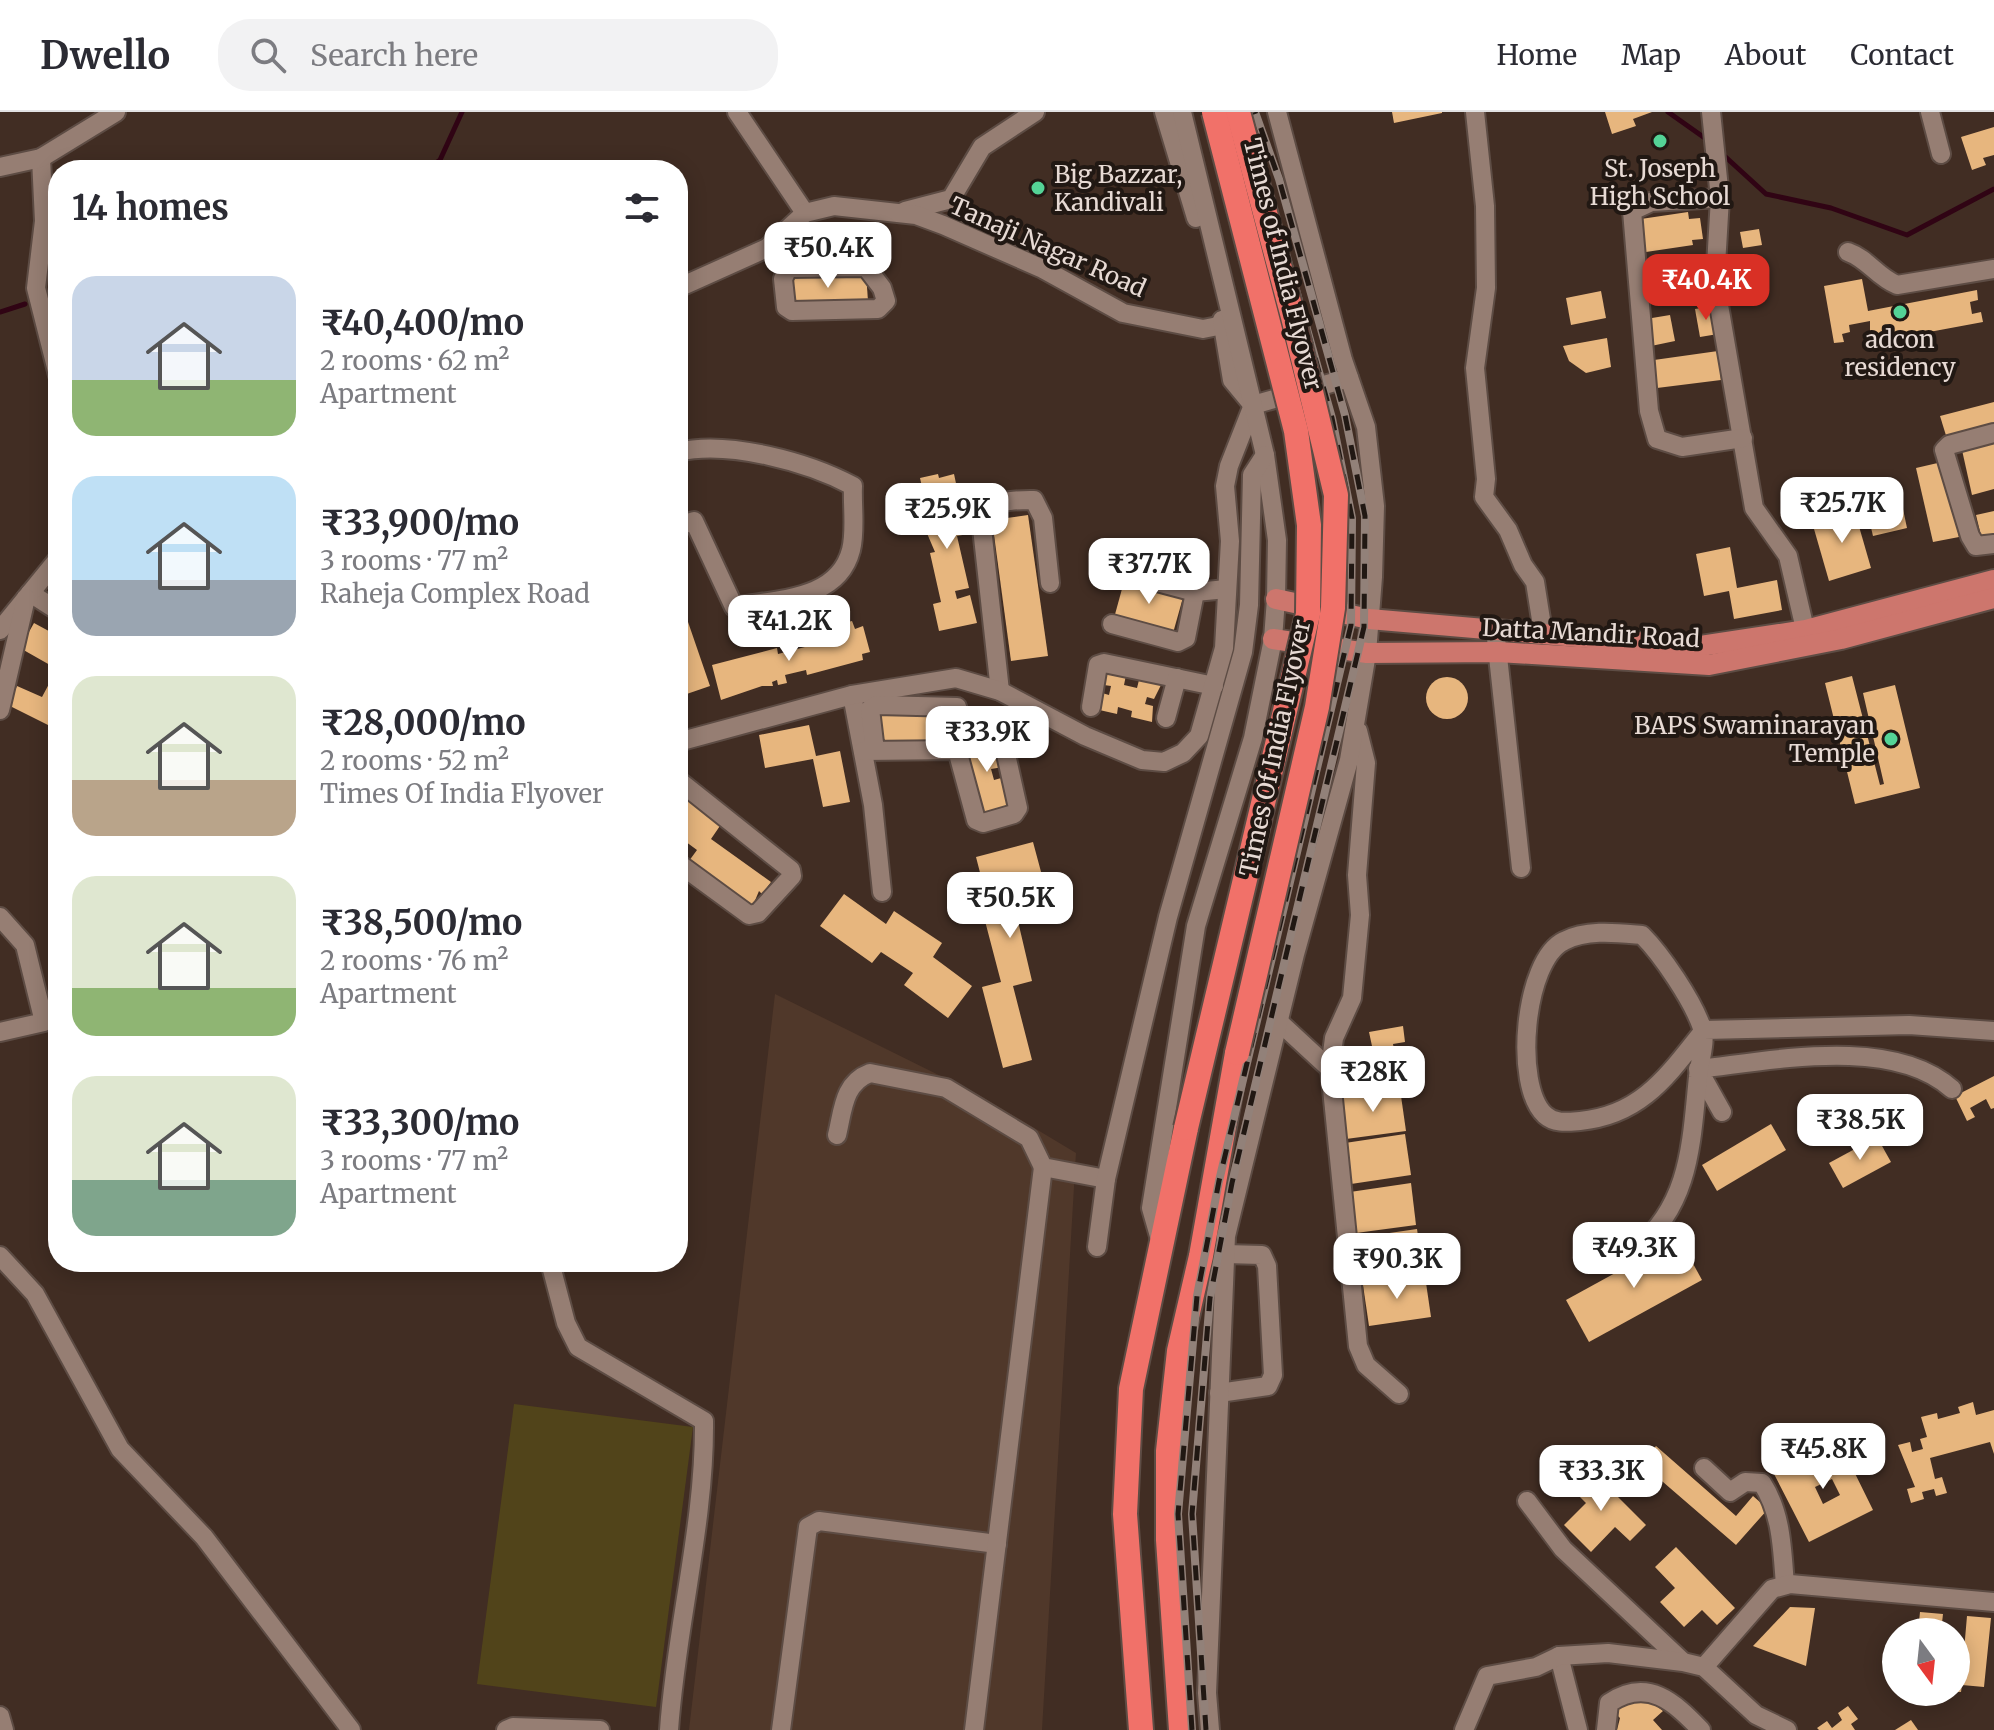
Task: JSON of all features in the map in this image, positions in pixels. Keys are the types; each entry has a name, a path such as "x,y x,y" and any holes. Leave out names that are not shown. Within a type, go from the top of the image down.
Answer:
{"highway":[{"name":"Times of India Flyover","path":"1214,112 1296,431"},
{"name":"Times Of India Flyover","path":"1181,1730 1168,1540 1168,1451 1177,1362 1201,1256 1275,878 1317,707 1333,608 1336,509 1319,417 1238,112"},
{"name":"Times Of India Flyover","path":"1141,1730 1125,1514 1131,1389 1163,1249 1186,1128 1308,614 1309,525 1296,431"}],"main road":[{"name":"Datta Mandir Road","path":"1273,639 1367,653 1498,652 1709,665 1994,580"},
{"name":"Datta Mandir Road","path":"1276,599 1369,619 1495,627 1694,647 1807,638 1994,598"}],"street":[{"path":"0,167 41,158 116,112"},
{"path":"688,284 767,248 805,213 737,112"},
{"path":"896,213 951,199 982,147 1035,112"},
{"path":"1164,112 1210,267 1232,380 1253,405"},
{"path":"1163,1249 1151,1208 1196,926 1253,738 1273,639 1277,540 1265,455 1182,112"},
{"path":"1210,1730 1207,1693 1226,1245 1278,1021 1349,760 1367,653 1375,506 1366,427 1349,378 1277,112"},
{"path":"1475,112 1485,206 1486,288 1475,368 1486,479 1484,497 1508,530 1523,565 1535,582 1543,632"},
{"path":"1711,112 1720,198 1715,282 1754,508 1788,556 1807,638"},
{"path":"1930,112 1941,154"},
{"path":"41,158 44,221 36,288 48,335"},
{"path":"1720,198 1651,202 1632,211 1649,411 1657,439 1682,447 1743,438"},
{"name":"Tanaji Nagar Road","path":"805,213 834,206 896,213 943,225 1043,269 1123,313 1203,329 1223,325"},
{"path":"767,248 788,268 866,267 882,288 886,301 878,309 792,311 786,307 783,279 788,268"},
{"path":"1848,252 1864,258 1885,280 1897,285 1994,269"},
{"path":"1253,405 1349,378"},
{"path":"688,739 852,695 956,678 1000,691 1085,736 1142,760 1164,762 1183,753 1199,736 1224,648 1230,541 1225,486 1229,466 1253,405"},
{"path":"1994,433 1949,445 1944,450 1970,536 1976,546 1994,544"},
{"path":"688,450 701,447 731,450 822,470 853,486 851,550 839,576 818,591 734,607 694,521 688,523"},
{"path":"1097,1247 1106,1179 1168,917 1243,652 1249,605 1252,475 1265,455"},
{"path":"1000,691 981,519 993,504 1008,500 1034,500 1043,518 1050,583"},
{"path":"4,619 48,571"},
{"path":"1127,574 1195,592 1227,589"},
{"path":"1112,624 1178,642 1186,638 1195,592"},
{"path":"28,596 48,606"},
{"path":"0,710 28,596"},
{"path":"1495,627 1521,868"},
{"path":"1091,707 1098,665 1214,686"},
{"path":"1166,718 1177,678"},
{"path":"852,695 869,751"},
{"path":"882,892 869,751 870,709 877,705 957,707 964,731 957,750 976,820 983,823 1014,814 1018,808 1001,732 993,726 964,731"},
{"path":"1355,720 1366,763 1357,875 1360,915 1352,998 1334,1038 1330,1069 1358,1346 1366,1365 1399,1394"},
{"path":"869,751 957,750"},
{"path":"688,788 791,870 792,876 758,913 749,915 688,870"},
{"path":"0,917 25,945 44,1022 0,1032"},
{"path":"1635,1250 1655,1234 1682,1190 1690,1165 1704,1030 1659,953 1642,935 1606,932 1564,940 1545,956 1531,988 1528,1063 1532,1094 1545,1115 1562,1123 1606,1118 1652,1093 1704,1030 1909,1025 1994,1031"},
{"path":"1278,1021 1330,1069"},
{"path":"1698,1069 1844,1056 1921,1069 1939,1077 1952,1089"},
{"path":"1698,1069 1722,1112"},
{"path":"837,1135 847,1092 859,1077 870,1073 946,1088 1029,1138 1043,1167 974,1730"},
{"path":"1043,1167 1106,1179"},
{"path":"1201,1256 1226,1245 1262,1255 1267,1266 1273,1375 1268,1386 1219,1393"},
{"path":"0,1256 35,1294 120,1449 204,1537 351,1730"},
{"path":"553,1272 566,1323 578,1347 704,1421 698,1514 673,1671 669,1730"},
{"path":"1704,1468 1730,1492 1745,1482 1762,1483 1774,1502 1779,1520 1785,1585"},
{"path":"1527,1501 1563,1549 1683,1662"},
{"path":"781,1730 808,1527 819,1521 997,1544"},
{"path":"1704,1667 1772,1589 1785,1585 1994,1602"},
{"path":"1464,1730 1487,1676 1536,1667 1559,1656 1608,1653 1704,1667 1758,1722 1787,1730"},
{"path":"1559,1656 1578,1730"},
{"path":"1606,1730 1609,1703 1622,1694 1641,1691 1671,1700 1701,1730"},
{"path":"0,1716 4,1730"},
{"path":"506,1730 600,1730"}],"shaded area":[{"path":"775,994 979,1095 1076,1153 1042,1730 689,1730"},
{"path":"514,1404 693,1427 656,1707 477,1684"}],"building":[{"path":"1392,112 1442,112 1442,113 1394,123"},
{"path":"1605,112 1652,112 1633,119 1636,126 1612,134"},
{"path":"1994,127 1994,155 1983,158 1986,165 1972,170 1961,137"},
{"path":"1688,212 1689,219 1700,218 1703,239 1692,240 1693,245 1646,252 1641,219"},
{"path":"1759,229 1762,245 1743,248 1740,232"},
{"path":"1703,262 1705,271 1691,274 1694,290 1686,291 1683,279 1670,281 1672,290 1664,291 1664,288 1651,294 1649,284 1659,282 1658,276 1648,278 1647,268 1682,268"},
{"path":"866,273 868,301 790,307 788,279"},
{"name":"adcon residency","path":"1862,279 1868,311 1977,290 1978,300 1970,302 1972,314 1981,312 1983,322 1870,343 1870,321 1849,325 1850,332 1842,334 1844,342 1834,343 1824,286"},
{"path":"1601,291 1606,318 1571,325 1566,298"},
{"path":"1713,306 1718,334 1700,337 1695,309"},
{"path":"1670,315 1675,341 1651,346 1646,319"},
{"path":"1607,338 1611,367 1586,373 1569,361 1563,346"},
{"path":"1718,351 1721,380 1657,388 1654,360"},
{"path":"1994,402 1994,429 1948,442 1940,416"},
{"path":"1994,443 1994,489 1972,495 1962,450"},
{"path":"1942,462 1959,537 1933,542 1916,468"},
{"path":"938,474 939,478 954,474 960,502 951,504 952,511 962,509 968,534 957,536 969,588 955,591 957,599 970,595 977,623 939,631 933,604 941,602 930,553 935,552 923,524 930,522 920,478"},
{"path":"1897,481 1907,528 1873,536 1862,489"},
{"path":"1854,509 1871,568 1829,581 1812,522"},
{"path":"1994,511 1994,537 1982,540 1976,515"},
{"path":"1028,515 1048,656 1011,661 992,520"},
{"path":"1730,547 1737,588 1777,580 1782,610 1734,619 1729,591 1704,596 1696,554"},
{"path":"1125,578 1184,594 1173,633 1114,618"},
{"path":"852,621 855,629 863,626 870,652 862,654 863,660 807,675 806,670 785,675 787,683 778,685 777,680 772,682 773,686 762,686 721,700 712,665 777,648 778,654 847,636 844,623"},
{"path":"688,622 710,686 688,694"},
{"path":"34,623 48,631 48,664 20,648"},
{"path":"1105,669 1126,675 1124,685 1137,688 1140,676 1163,681 1154,699 1147,697 1145,704 1153,706 1152,722 1131,717 1132,711 1118,707 1117,714 1095,709 1102,693 1109,695 1111,686 1104,685"},
{"name":"BAPS Swaminarayan Temple","path":"1852,676 1880,785 1884,784 1863,693 1895,685 1920,788 1855,804 1825,683"},
{"path":"1447,677 1462,683 1468,698 1462,713 1447,719 1432,713 1426,698 1432,683"},
{"path":"17,686 42,697 48,686 48,725 8,705"},
{"path":"876,709 910,710 910,716 919,716 920,710 955,711 954,743 876,741"},
{"path":"809,725 816,756 840,751 850,802 823,807 813,759 765,768 759,735"},
{"path":"996,733 1003,767 991,769 994,780 1005,777 1011,802 1006,803 1007,811 981,817 964,740"},
{"path":"688,795 724,820 711,839 771,882 762,894 759,891 751,910 688,866 697,850 688,843"},
{"path":"1033,842 1051,909 1034,913 1030,896 1013,900 1032,981 1013,986 1032,1060 1003,1068 982,987 1001,982 979,898 986,896 976,857"},
{"path":"844,894 886,924 894,911 942,943 933,957 972,986 948,1018 904,985 913,973 881,952 872,963 820,926"},
{"path":"1403,1026 1405,1042 1393,1044 1400,1082 1371,1087 1364,1048 1372,1046 1369,1032"},
{"path":"1994,1076 1994,1108 1991,1109 1986,1099 1970,1108 1975,1117 1967,1121 1955,1096"},
{"path":"1400,1089 1406,1131 1346,1139 1340,1098"},
{"path":"1771,1124 1786,1150 1717,1191 1702,1165"},
{"path":"1405,1134 1411,1175 1351,1184 1345,1143"},
{"path":"1877,1137 1891,1162 1843,1188 1829,1163"},
{"path":"1411,1183 1416,1225 1356,1233 1350,1192"},
{"path":"1417,1229 1423,1271 1361,1280 1355,1238"},
{"path":"1679,1238 1702,1280 1589,1342 1566,1300"},
{"path":"1425,1276 1431,1317 1369,1326 1363,1285"},
{"path":"1973,1402 1976,1415 1994,1410 1994,1454 1990,1442 1930,1458 1935,1479 1942,1477 1947,1493 1936,1496 1934,1489 1922,1492 1924,1499 1911,1503 1907,1489 1915,1487 1898,1445 1910,1442 1912,1452 1923,1449 1920,1439 1927,1437 1921,1417 1937,1413 1938,1419 1960,1413 1958,1407"},
{"path":"1838,1439 1873,1510 1809,1542 1773,1472","holes":["1832,1479 1840,1495 1823,1504 1815,1487"]},
{"path":"1656,1446 1736,1516 1753,1496 1768,1509 1736,1545 1641,1463"},
{"path":"1590,1469 1646,1525 1630,1541 1615,1527 1591,1552 1564,1525 1586,1503 1571,1488"},
{"path":"1676,1547 1735,1608 1717,1625 1702,1610 1684,1627 1660,1602 1675,1588 1655,1567"},
{"path":"1790,1607 1815,1608 1806,1666 1753,1646"},
{"path":"1920,1612 1943,1614 1943,1618 1919,1618"},
{"path":"1967,1616 1991,1618 1984,1687 1970,1686 1970,1618"},
{"path":"1641,1694 1663,1711 1653,1720 1662,1730 1617,1730 1620,1718 1614,1712"},
{"path":"1848,1706 1858,1719 1851,1724 1855,1730 1817,1728 1827,1721 1832,1728 1842,1720 1838,1713"},
{"path":"1911,1720 1918,1730 1895,1730"}],"waterway":[{"path":"440,160 462,112"},
{"path":"1668,112 1709,141"},
{"path":"1719,151 1766,194 1831,208 1907,235 1994,189"},
{"path":"0,312 25,304"}],"railway":[{"path":"1192,1730 1178,1514 1197,1296 1219,1181 1351,625 1352,518 1332,418 1266,183 1241,112"},
{"path":"1206,1730 1192,1514 1210,1298 1232,1183 1364,627 1365,516 1345,415 1279,179 1255,112"}],"place":[{"name":"St. Joseph High School","path":"1660,141"},
{"name":"Big Bazzar, Kandivali","path":"1038,188"},
{"name":"adcon residency","path":"1900,312"},
{"name":"BAPS Swaminarayan Temple","path":"1891,739"}]}
